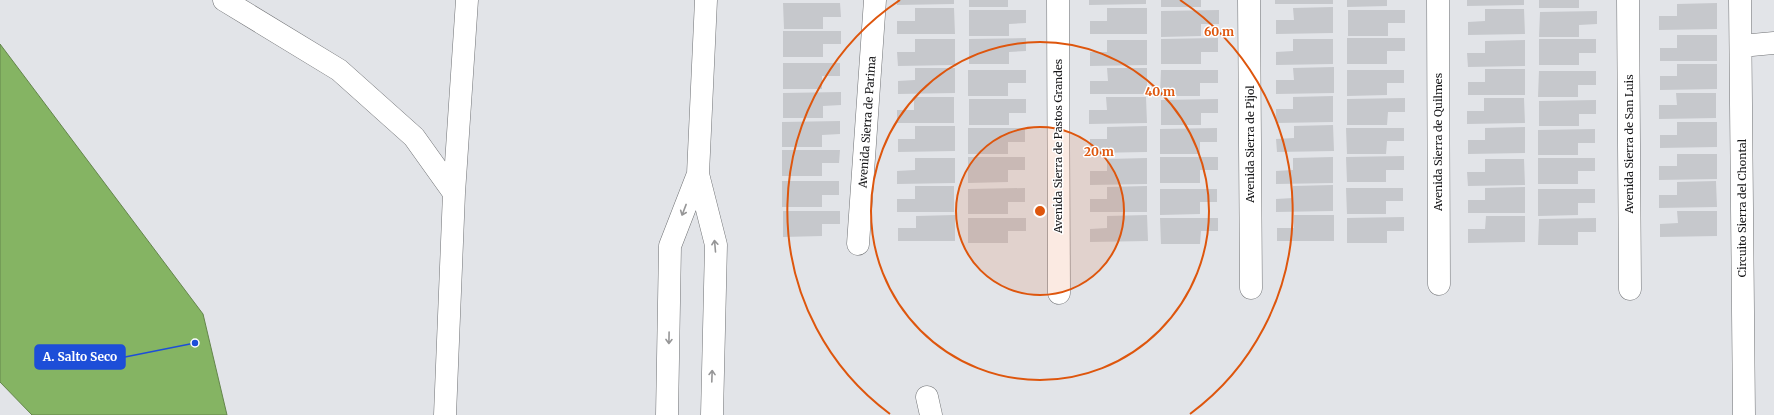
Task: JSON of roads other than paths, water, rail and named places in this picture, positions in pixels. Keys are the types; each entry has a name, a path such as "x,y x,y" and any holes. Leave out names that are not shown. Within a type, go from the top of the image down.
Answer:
{"street":[{"path":"224,0 339,70 414,137 454,193"},
{"path":"445,415 454,193 467,0"},
{"path":"706,0 698,174 716,245 712,415"},
{"name":"Avenida Sierra de Parima","path":"858,244 875,0"},
{"name":"Avenida Sierra de Pastos Grandes","path":"1058,0 1059,293"},
{"name":"Avenida Sierra de Pijol","path":"1249,0 1251,288"},
{"name":"Avenida Sierra de Quilmes","path":"1438,0 1439,284"},
{"name":"Avenida Sierra de San Luis","path":"1628,0 1630,289"},
{"name":"Circuito Sierra del Chontal","path":"1740,0 1744,415"},
{"path":"1741,46 1774,43"},
{"path":"667,415 670,246 698,174"}],"place":[{"name":"A. Salto Seco","path":"195,343"}]}
